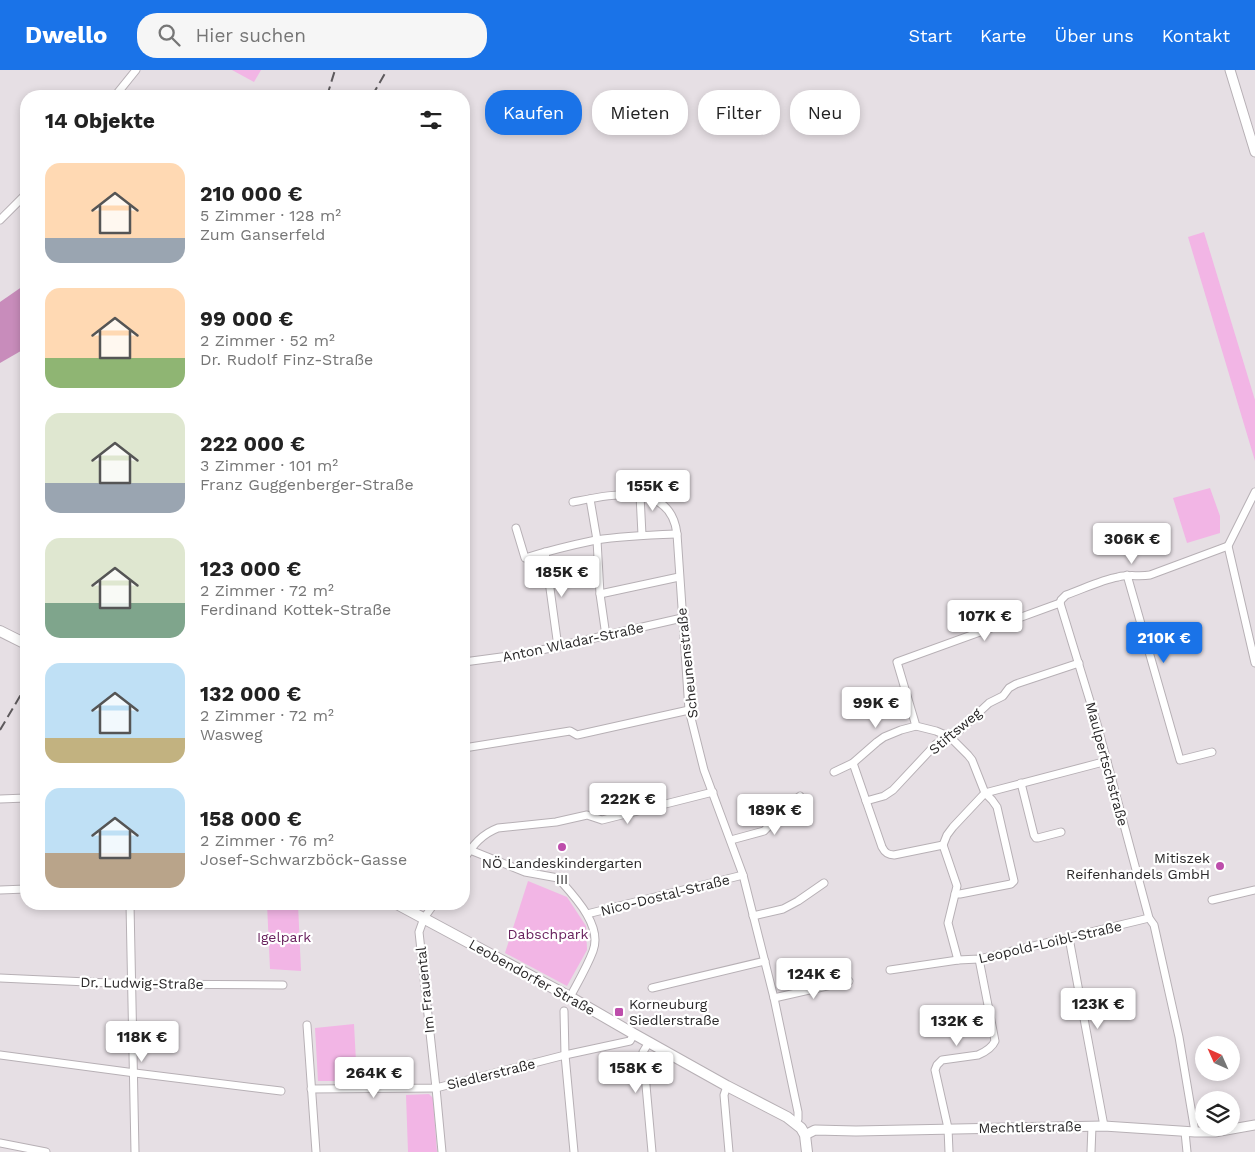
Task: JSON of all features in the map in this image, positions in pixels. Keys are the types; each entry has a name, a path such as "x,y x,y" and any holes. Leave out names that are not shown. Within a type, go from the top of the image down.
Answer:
{"main road":[{"path":"0,631 20,641"},
{"name":"Leobendorfer Straße","path":"409,910 570,996 727,1086 787,1117 796,1123 805,1135"},
{"path":"805,1135 807,1152"}],"street":[{"path":"120,90 136,70"},
{"path":"1230,70 1255,152"},
{"path":"0,220 20,200"},
{"path":"1255,492 1228,546 1255,662"},
{"path":"573,502 621,494 640,495 642,535"},
{"name":"Scheunenstraße","path":"640,495 662,504 674,518 677,534 689,710 704,770 743,876 774,998 798,1112 796,1123"},
{"path":"590,499 597,540 600,594 606,636"},
{"path":"516,528 525,558 597,540 642,535 677,534"},
{"path":"916,726 897,662 1060,603 1066,595 1117,577 1150,575 1228,546"},
{"path":"545,552 558,647"},
{"path":"1127,575 1180,760 1212,752"},
{"path":"600,594 679,577"},
{"name":"Maulpertschstraße","path":"1060,603 1107,761 1149,918 1154,926 1179,1037 1195,1132"},
{"name":"Anton Wladar-Straße","path":"470,661 524,654 682,618"},
{"name":"Stiftsweg","path":"866,801 884,796 893,790 936,744 959,731 988,702 1003,696 1009,688 1079,663"},
{"path":"470,747 570,731 577,734 689,710"},
{"path":"834,772 853,763 884,737 916,726 950,737 968,755 972,760 985,793 997,807 1014,881 1011,884 955,894"},
{"path":"958,960 948,922 956,886 943,845 947,834 985,793 1107,761"},
{"path":"853,763 882,847 886,853 894,855 943,845"},
{"path":"1021,783 1036,838 1061,832"},
{"path":"570,996 594,950 594,935 587,914 558,878 525,872 470,850 478,840 498,828 556,822 587,816 602,820 712,792"},
{"path":"731,840 764,831 800,796"},
{"path":"0,799 20,798"},
{"name":"Nico-Dostal-Straße","path":"587,914 743,876"},
{"path":"753,916 783,909 824,883"},
{"path":"0,890 20,889"},
{"path":"1212,900 1255,890"},
{"path":"130,910 136,1152"},
{"path":"424,918 430,910"},
{"name":"Im Frauental","path":"424,918 419,935 442,1152"},
{"name":"Leopold-Loibl-Straße","path":"890,970 958,960 979,959 1149,918"},
{"path":"1069,938 1104,1126"},
{"path":"950,1152 948,1128 935,1070 937,1065 942,1060 983,1053 991,1048 995,1041 979,959"},
{"path":"652,988 765,961"},
{"name":"Dr. Ludwig-Straße","path":"0,978 131,984 283,985"},
{"path":"774,998 849,981"},
{"path":"564,1011 565,1055 574,1152"},
{"path":"307,1025 316,1152"},
{"name":"Siedlerstraße","path":"311,1089 436,1088 565,1055 630,1041 634,1034"},
{"path":"649,1042 643,1052 652,1152"},
{"path":"0,1055 281,1091"},
{"path":"727,1086 724,1095 729,1152"},
{"name":"Mechtlerstraße","path":"1240,1128 1255,1125"},
{"path":"1091,1152 1092,1126"},
{"name":"Mechtlerstraße","path":"805,1135 815,1130 856,1131 1092,1126 1195,1132"},
{"path":"1185,1132 1187,1152"},
{"path":"0,1142 46,1152"}],"green space":[{"path":"232,70 261,70 254,82"},
{"path":"1204,232 1255,400 1255,461 1188,237"},
{"path":"1210,488 1220,516 1220,533 1187,543 1173,498"},
{"name":"Dabschpark","path":"528,881 567,897 586,926 587,950 567,986 505,953"},
{"name":"Igelpark","path":"267,910 298,910 301,971 270,969"},
{"path":"354,1024 357,1081 318,1081 315,1028"},
{"path":"429,1094 433,1098 437,1152 408,1152 406,1095"}],"shaded area":[{"path":"20,288 20,351 0,363 0,302"}],"railway":[{"path":"329,90 335,70"},
{"path":"375,90 387,70"},
{"path":"0,730 20,696"}],"place":[{"name":"NÖ Landeskindergarten III","path":"562,847"},
{"name":"Mitiszek Reifenhandels GmbH","path":"1220,866"},
{"name":"Korneuburg Siedlerstraße","path":"619,1012"}]}
